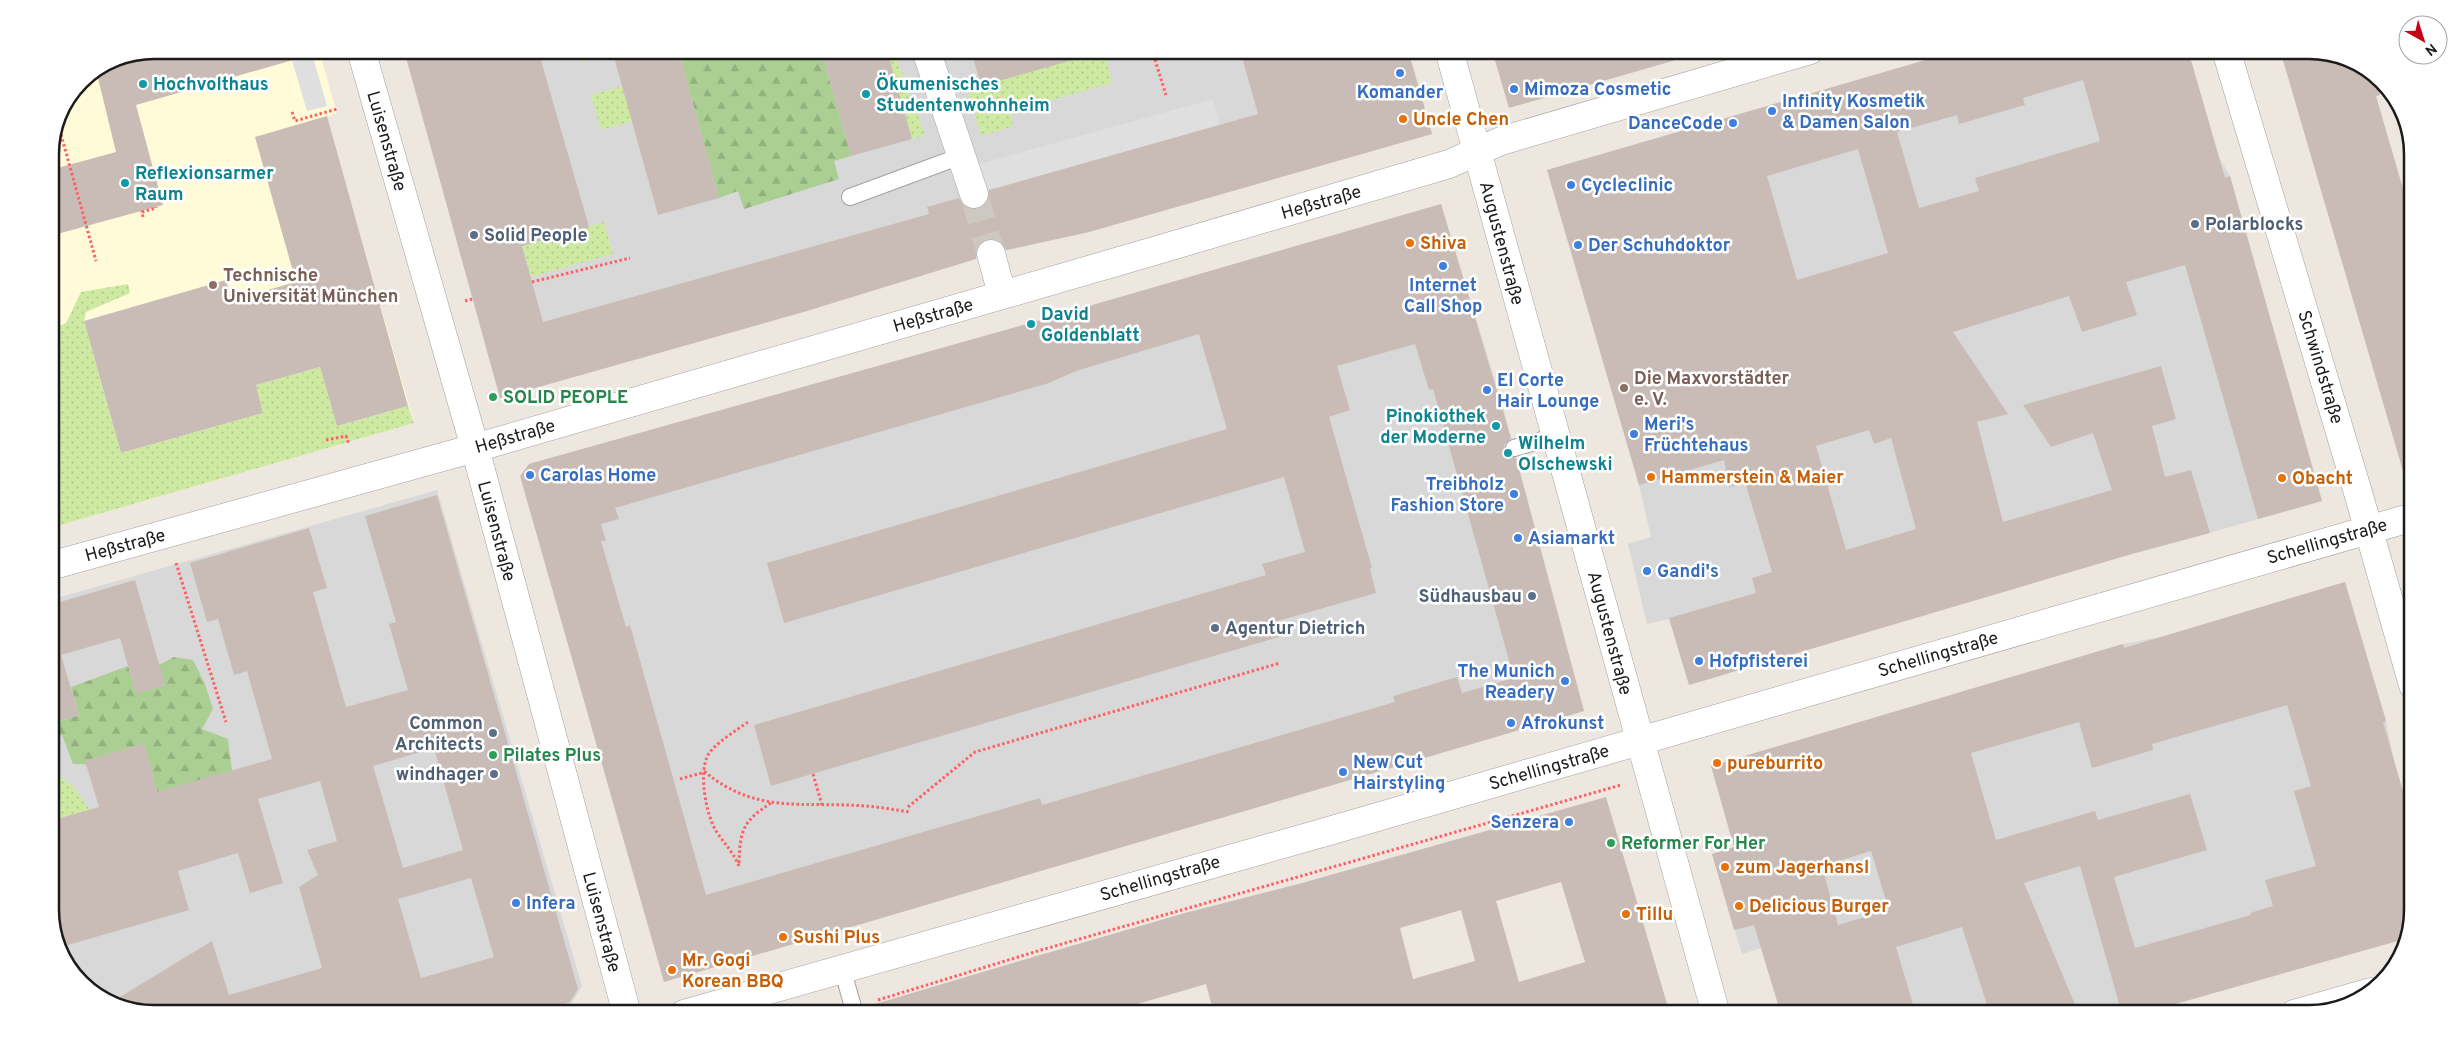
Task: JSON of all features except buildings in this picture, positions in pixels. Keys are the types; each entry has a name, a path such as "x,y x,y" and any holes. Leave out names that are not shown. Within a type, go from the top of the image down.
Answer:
{"street":[{"name":"Luisenstraße","path":"364,59 475,448 625,1005"},
{"path":"929,59 974,194"},
{"name":"Augustenstraße","path":"1451,59 1714,1005"},
{"name":"Heßstraße","path":"59,563 475,448 1449,164 1500,141 1779,59"},
{"name":"Schwindstraße","path":"2229,59 2404,654"},
{"path":"991,254 1002,294"},
{"name":"Schellingstraße","path":"715,1005 1329,831 2404,519"}],"lane":[{"path":"850,197 961,156"},
{"path":"1514,448 1556,436"},
{"path":"842,968 852,1005"}],"path":[{"path":"1155,59 1166,95"},
{"path":"292,112 295,121 338,109"},
{"path":"61,135 96,261"},
{"path":"143,216 142,212 156,207"},
{"path":"532,282 630,258"},
{"path":"326,440 346,436 349,444"},
{"path":"167,533 226,722"},
{"path":"908,807 975,752 1280,663"},
{"path":"748,722 721,742 707,756 705,772 704,795 709,815 717,832 734,854 739,866 740,841 745,824 754,814 771,802"},
{"path":"680,779 705,772"},
{"path":"705,772 719,784 757,801 865,806 910,812"},
{"path":"813,774 822,805"},
{"path":"872,1005 1041,950 1614,787"}],"shaded area":[{"name":"Technische Universität München","path":"147,59 322,59 337,113 327,117 414,423 59,525 59,147 66,117 86,86 106,71 117,66"},
{"path":"313,59 327,106 307,111 292,60"},
{"path":"406,59 1411,59 1432,134 1089,232 991,254 500,398"},
{"path":"1929,59 2191,59 2219,157 2230,176 2322,501 2142,552 2123,555 1689,685 1669,619 1647,624 1628,544 1651,537 1639,485 1547,170"},
{"path":"1213,99 1220,125 984,191 976,165"},
{"path":"1441,204 1501,400 1584,711 664,982 529,464 1041,320"},
{"path":"437,490 582,986 571,1004 153,1005 129,1002 117,998 96,986 86,978 71,958 64,941 59,917 59,597"},
{"path":"2345,582 2386,721 2394,762 2404,796 2404,911 2399,941 2172,1005 1778,1005 1761,948 1742,954 1712,854 1734,847 1711,766 2123,644 2165,636"}],"green space":[{"path":"579,59 591,59 580,62"},
{"path":"680,59 824,59 851,156 834,161 839,179 744,209 738,191 719,198"},
{"path":"890,59 896,59 925,135 912,139"},
{"path":"1071,59 1106,59 1112,83 1010,112 1013,126 981,136 966,84"},
{"path":"623,86 633,121 601,130 591,95"},
{"path":"497,155 559,235 604,222 613,254 531,277"},
{"path":"128,284 130,293 86,312 84,321 121,453 263,413 256,385 320,367 337,426 408,406 414,423 59,525 59,326 66,323 81,292"},
{"path":"174,657 193,660 205,684 213,709 202,729 228,739 232,771 157,792 144,744 86,761 86,764 73,764 62,735 59,736 59,721 79,715 71,687 128,666 136,693 165,685 159,665"},
{"path":"59,776 74,787 90,810 59,819"}],"tunnel":[{"path":"974,194 991,254"}],"place":[{"name":"Komander","path":"1400,73"},
{"name":"Hochvolthaus","path":"143,84"},
{"name":"Mimoza Cosmetic","path":"1514,89"},
{"name":"Ökumenisches Studentenwohnheim","path":"866,94"},
{"name":"Infinity Kosmetik & Damen Salon","path":"1772,111"},
{"name":"Uncle Chen","path":"1403,119"},
{"name":"DanceCode","path":"1733,123"},
{"name":"Reflexionsarmer Raum","path":"125,183"},
{"name":"Cycleclinic","path":"1571,185"},
{"name":"Polarblocks","path":"2195,224"},
{"name":"Solid People","path":"474,235"},
{"name":"Shiva","path":"1410,243"},
{"name":"Der Schuhdoktor","path":"1578,245"},
{"name":"Internet Call Shop","path":"1443,266"},
{"name":"Technische Universität München","path":"213,285"},
{"name":"David Goldenblatt","path":"1031,324"},
{"name":"Die Maxvorstädter e. V.","path":"1624,388"},
{"name":"El Corte Hair Lounge","path":"1487,390"},
{"name":"SOLID PEOPLE","path":"493,397"},
{"name":"Pinokiothek der Moderne","path":"1496,426"},
{"name":"Meri's Früchtehaus","path":"1634,434"},
{"name":"Wilhelm Olschewski","path":"1508,453"},
{"name":"Carolas Home","path":"530,475"},
{"name":"Hammerstein & Maier","path":"1651,477"},
{"name":"Obacht","path":"2282,478"},
{"name":"Treibholz Fashion Store","path":"1514,494"},
{"name":"Asiamarkt","path":"1518,538"},
{"name":"Gandi's","path":"1647,571"},
{"name":"Südhausbau","path":"1532,596"},
{"name":"Agentur Dietrich","path":"1215,628"},
{"name":"Hofpfisterei","path":"1699,661"},
{"name":"The Munich Readery","path":"1565,681"},
{"name":"Afrokunst","path":"1511,723"},
{"name":"Common Architects","path":"493,733"},
{"name":"Pilates Plus","path":"493,755"},
{"name":"pureburrito","path":"1717,763"},
{"name":"New Cut Hairstyling","path":"1343,772"},
{"name":"windhager","path":"494,774"},
{"name":"Senzera","path":"1569,822"},
{"name":"Reformer For Her","path":"1611,843"},
{"name":"zum Jagerhansl","path":"1725,867"},
{"name":"Infera","path":"516,903"},
{"name":"Delicious Burger","path":"1739,906"},
{"name":"Tillu","path":"1626,914"},
{"name":"Sushi Plus","path":"783,937"},
{"name":"Mr. Gogi Korean BBQ","path":"672,970"}]}
